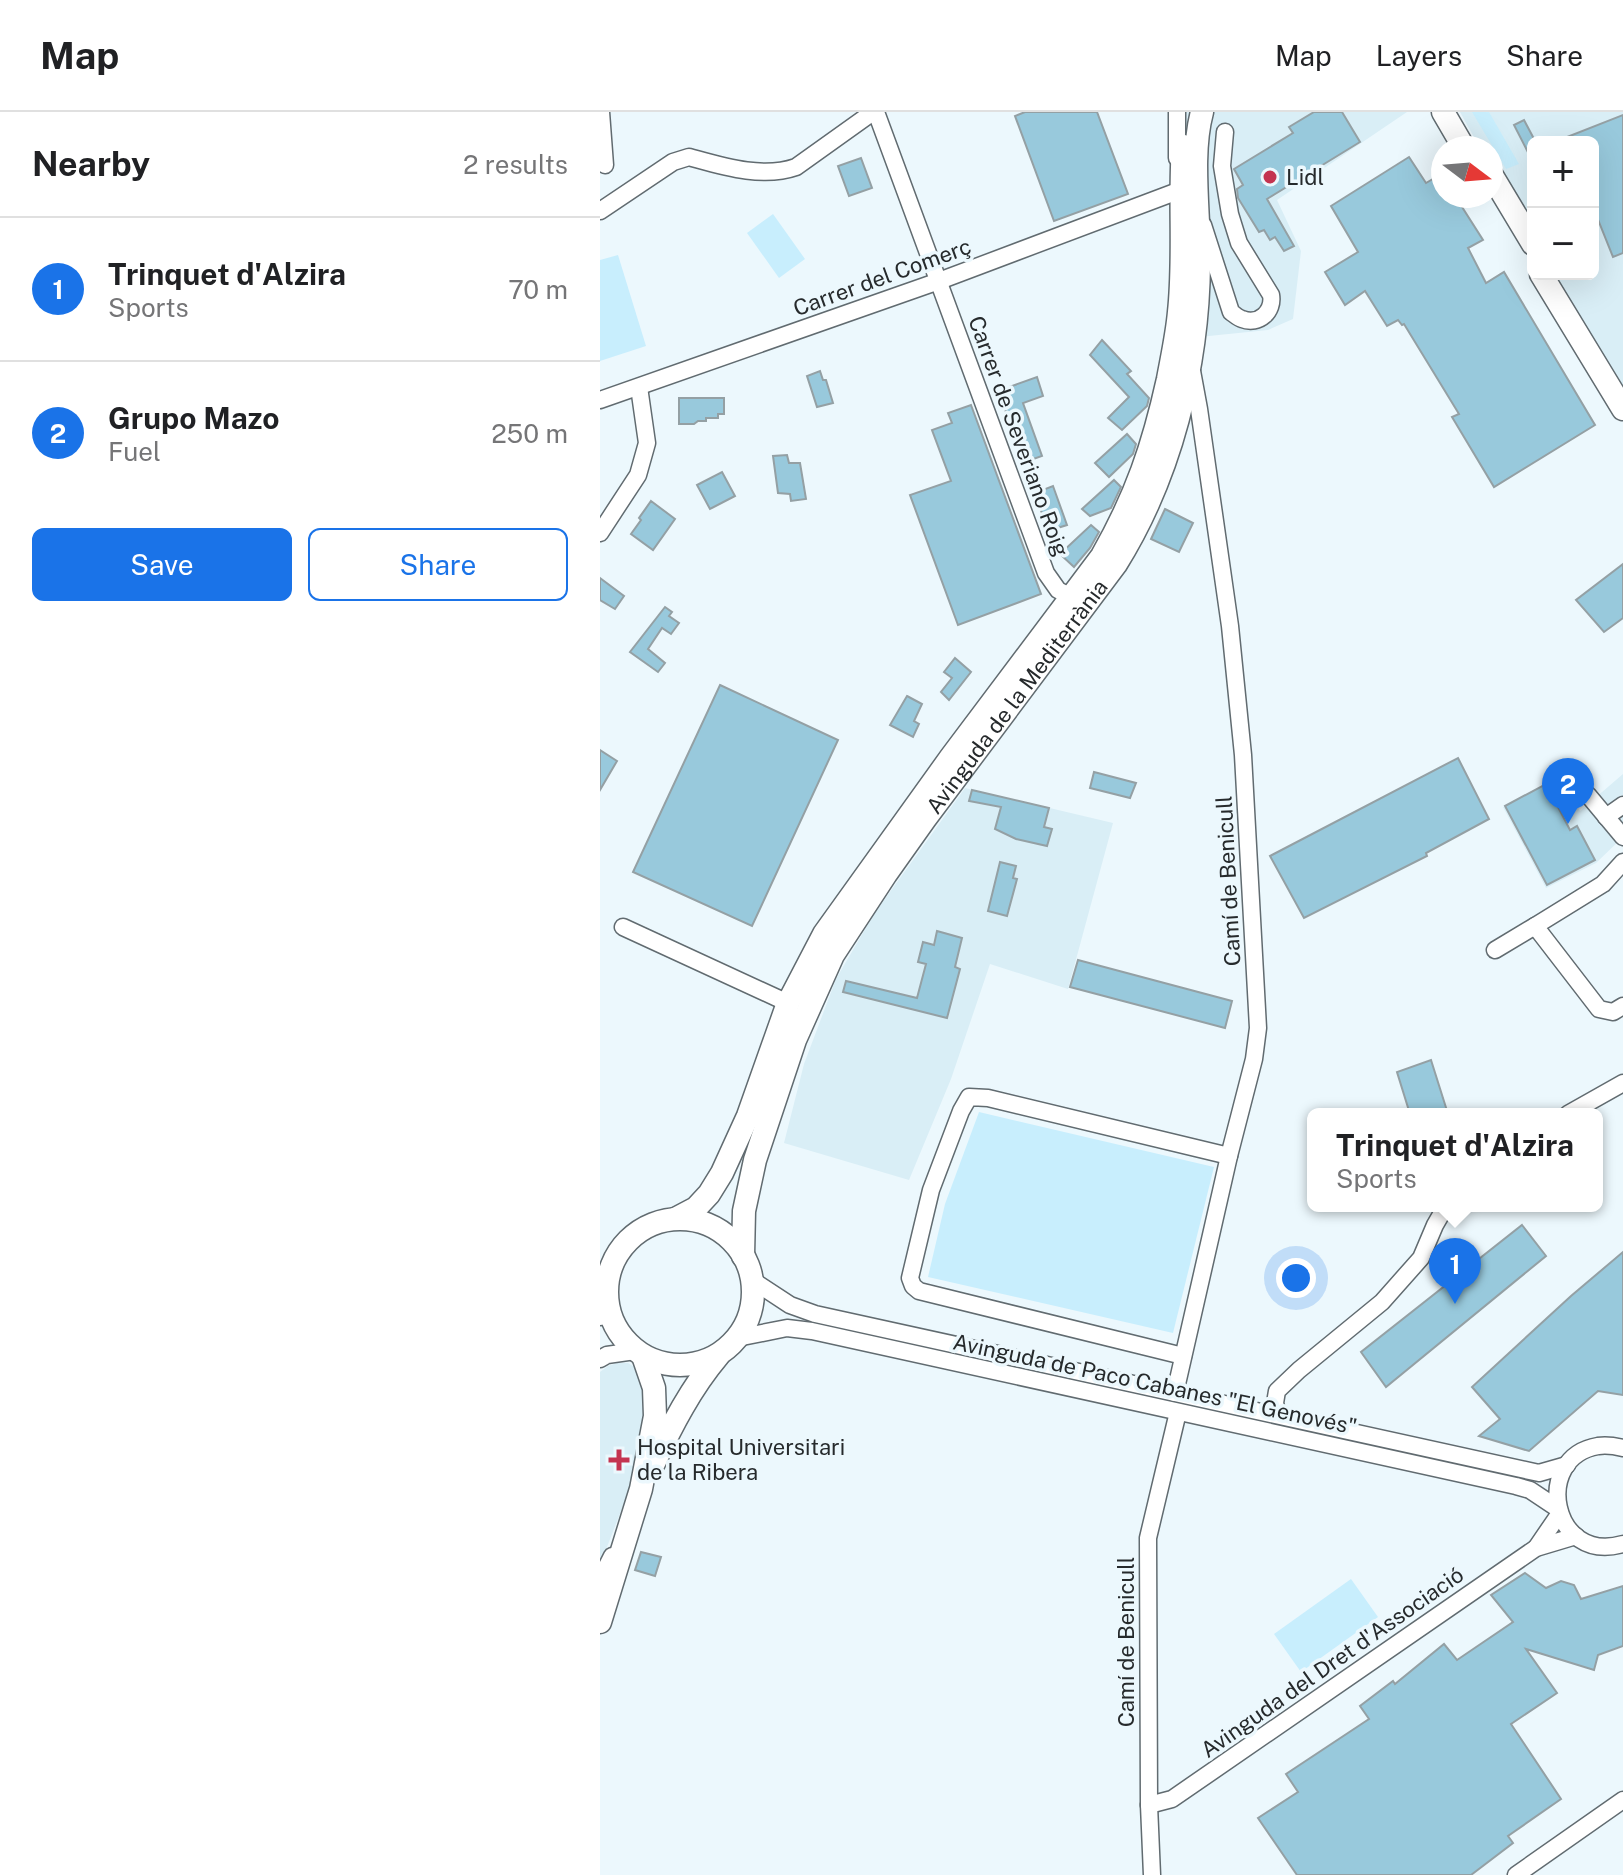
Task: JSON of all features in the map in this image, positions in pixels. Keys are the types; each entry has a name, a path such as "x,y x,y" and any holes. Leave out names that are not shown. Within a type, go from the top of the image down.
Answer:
{"main road":[{"path":"1181,230 1182,149 1188,112"},
{"name":"Avinguda de la Mediterrània","path":"743,1256 744,1211 755,1160 795,1040 825,970 886,874 1106,577 1128,545 1153,494 1164,464 1190,361 1197,306 1199,214 1196,147 1202,112"},
{"path":"1443,112 1457,136"},
{"path":"1454,112 1468,136"},
{"path":"1503,194 1527,234"},
{"path":"1501,208 1527,251"},
{"name":"Avinguda de la Mediterrània","path":"677,1218 696,1208 722,1173 748,1116 788,1003 812,955 839,912 1102,556 1120,523 1150,451 1175,346 1180,311 1181,230"},
{"path":"1545,280 1623,409"},
{"path":"1555,280 1623,393"},
{"path":"600,1622 640,1495 674,1420 703,1373 737,1338 747,1320 752,1300 749,1268 731,1238 688,1218 677,1218 645,1228 629,1240 616,1256 603,1306 609,1311 623,1340 639,1354 661,1364 681,1366 701,1363 719,1355"},
{"path":"639,1354 654,1388 655,1405 640,1495"}],"street":[{"path":"601,112 605,165"},
{"path":"600,211 673,162 689,157 751,171 786,171 874,112"},
{"name":"Carrer de Severiano Roig","path":"874,112 1046,573 1058,590 1071,597"},
{"path":"1177,112 1181,230"},
{"path":"1199,214 1231,312 1249,321 1265,316 1272,302 1271,295 1239,243 1230,214 1222,166 1225,132"},
{"name":"Carrer del Comerç","path":"600,400 939,281 1178,191"},
{"name":"Camí de Benicull","path":"1175,1393 1254,1059 1258,1028 1243,755 1230,626 1190,361"},
{"path":"600,533 638,475 647,443 639,387"},
{"path":"1588,795 1623,837"},
{"path":"1606,817 1623,805"},
{"path":"1495,950 1603,884 1623,862"},
{"path":"1535,926 1599,1009 1613,1012 1623,1006"},
{"path":"623,927 788,1003"},
{"path":"1579,1108 1623,1083"},
{"path":"1183,1356 919,1291 910,1278 931,1190 969,1097 988,1098 1229,1156"},
{"path":"1278,1415 1275,1403 1277,1391 1382,1302 1421,1258 1443,1212"},
{"name":"Avinguda de Paco Cabanes \"El Genovés\"","path":"752,1280 790,1305 815,1314 1539,1473 1567,1465"},
{"name":"Avinguda de Paco Cabanes \"El Genovés\"","path":"737,1338 787,1328 812,1331 1516,1486 1530,1490 1559,1510"},
{"path":"600,1359 607,1355 639,1354"},
{"name":"Camí de Benicull","path":"1152,1875 1148,1538 1178,1412"},
{"path":"1623,1447 1598,1446 1582,1452 1567,1465 1557,1490 1564,1523 1576,1536 1587,1543 1605,1547 1623,1544"},
{"path":"600,1580 640,1495"},
{"name":"Avinguda del Dret d'Associació","path":"1536,1548 1559,1510"},
{"name":"Avinguda del Dret d'Associació","path":"1149,1805 1172,1799 1536,1548 1576,1536"},
{"path":"1516,1875 1623,1800"}],"shaded area":[{"path":"1184,112 1407,112 1277,200 1301,251 1293,319 1268,330 1189,338"},
{"path":"1460,112 1623,112 1623,403 1554,280 1599,280 1599,136 1527,136 1527,231 1503,188 1503,136 1473,136"},
{"path":"1472,112 1489,112 1503,136 1486,136"},
{"path":"1503,136 1519,164 1506,169 1503,164"},
{"path":"773,214 805,259 779,278 747,233"},
{"path":"618,255 646,346 600,361 600,260"},
{"path":"1623,774 1623,837 1596,863 1546,888 1503,807 1561,778 1580,811"},
{"path":"965,788 1113,823 1068,989 990,964 951,1079 909,1180 784,1143 804,1064 836,979 874,914"},
{"path":"979,1112 1214,1167 1173,1333 928,1277 945,1204"},
{"name":"Hospital Universitari de la Ribera","path":"617,1363 628,1363 636,1368 645,1383 645,1421 635,1475 600,1565 600,1372"},
{"path":"1351,1579 1378,1617 1301,1672 1274,1634"}],"building":[{"path":"1025,112 1097,112 1128,194 1054,221 1015,116"},
{"name":"Lidl","path":"1314,112 1342,112 1360,142 1267,199 1294,246 1284,251 1275,237 1270,240 1264,230 1259,232 1238,198 1237,189 1243,185 1234,169 1293,133 1289,127"},
{"path":"1623,115 1623,253 1613,257 1599,222 1599,136 1570,136"},
{"path":"1524,120 1532,136 1527,136 1527,150 1514,125"},
{"path":"1409,157 1426,183 1431,180 1431,208 1463,208 1483,240 1468,248 1486,283 1504,272 1595,425 1494,487 1452,417 1459,414 1404,324 1398,320 1387,326 1365,291 1345,305 1325,272 1358,252 1331,206"},
{"path":"861,158 872,188 849,196 838,166"},
{"path":"1102,340 1131,371 1127,374 1149,398 1147,406 1122,430 1108,418 1129,397 1090,355"},
{"path":"820,371 833,403 817,407 807,376"},
{"path":"1037,377 1043,396 1023,403 1042,456 1025,462 998,391"},
{"path":"679,398 724,398 724,414 694,424 679,424"},
{"path":"971,405 1041,594 958,625 910,495 951,481 932,430 952,423 948,413"},
{"path":"1127,434 1136,444 1133,454 1109,477 1095,463"},
{"path":"787,455 789,463 800,463 806,499 791,501 790,494 778,493 773,456"},
{"path":"722,472 735,496 710,509 697,485"},
{"path":"1114,480 1121,487 1111,508 1090,516 1082,509"},
{"path":"1053,486 1067,525 1048,531 1035,493"},
{"path":"651,501 675,519 653,550 631,534"},
{"path":"1165,509 1193,523 1179,552 1151,539"},
{"path":"1091,525 1099,532 1074,567 1060,554"},
{"path":"1623,564 1623,618 1604,632 1576,600"},
{"path":"600,578 624,596 615,609 600,600"},
{"path":"665,607 672,612 669,616 679,623 671,634 662,628 648,649 665,663 658,672 630,652"},
{"path":"955,658 971,672 949,700 941,692 952,678 944,672"},
{"path":"720,685 838,740 752,926 633,872"},
{"path":"907,696 922,704 914,721 919,724 913,737 890,725"},
{"path":"600,750 617,761 600,790"},
{"path":"1458,758 1489,819 1426,853 1427,856 1304,918 1270,856"},
{"path":"1094,772 1136,783 1130,798 1090,788"},
{"path":"1546,784 1570,830 1577,826 1595,860 1547,885 1505,806"},
{"path":"972,790 1049,808 1044,827 1052,829 1047,846 1016,839 995,829 1001,807 969,801"},
{"path":"1000,862 1016,866 1013,878 1017,879 1007,916 988,911"},
{"path":"937,931 962,938 955,967 960,969 947,1018 843,992 846,981 917,998 926,964 918,962 923,942 934,945"},
{"path":"1078,960 1232,1001 1225,1028 1070,987"},
{"path":"1431,1060 1446,1108 1408,1108 1397,1072"},
{"path":"1522,1225 1546,1256 1386,1387 1361,1352"},
{"path":"1623,1252 1623,1395 1598,1391 1529,1451 1479,1436 1500,1419 1472,1387"},
{"path":"641,1552 661,1557 655,1576 635,1570"},
{"path":"1525,1573 1546,1588 1561,1581 1574,1585 1581,1599 1623,1586 1623,1646 1598,1655 1594,1670 1526,1649 1557,1693 1511,1724 1561,1799 1508,1836 1513,1843 1471,1875 1297,1875 1258,1818 1298,1792 1286,1774 1369,1719 1360,1706 1393,1681 1395,1684 1444,1644 1457,1660 1513,1622 1491,1595"}],"place":[{"name":"Lidl","path":"1270,177"},
{"name":"Grupo Mazo","path":"1568,824"},
{"name":"Trinquet d'Alzira","path":"1455,1304"},
{"name":"Hospital Universitari de la Ribera","path":"619,1460"}]}
